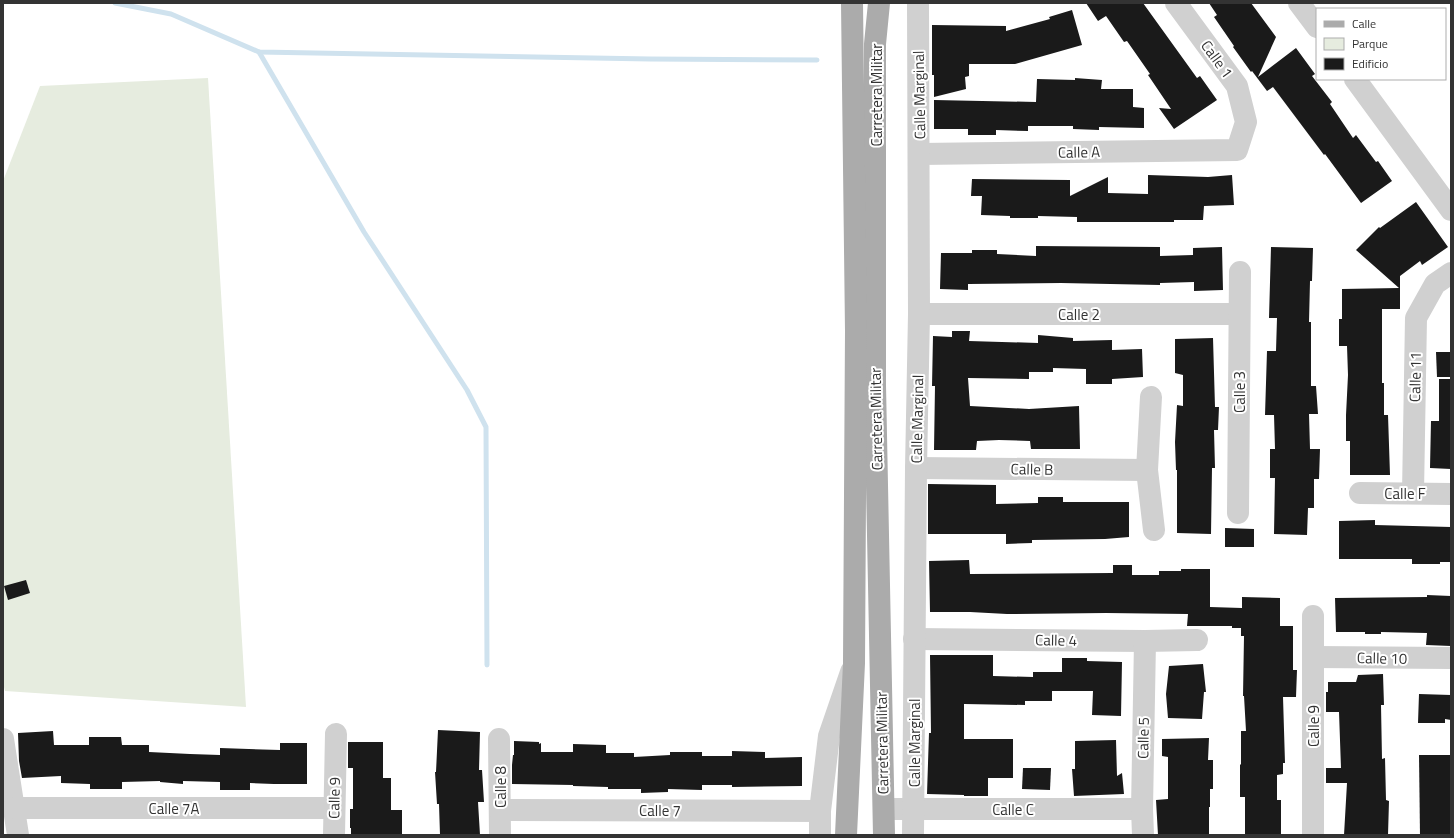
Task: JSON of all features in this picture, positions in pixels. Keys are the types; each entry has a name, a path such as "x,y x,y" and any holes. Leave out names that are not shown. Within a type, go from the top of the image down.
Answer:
{"main road":[{"name":"Carretera Militar","path":"846,835 854,663 856,331 852,3"},
{"name":"Carretera Militar","path":"879,3 875,44 875,386 884,835"}],"street":[{"name":"Calle Marginal","path":"913,835 916,468 920,314 918,3"},
{"name":"Calle 1","path":"1176,3 1237,86 1246,122 1237,150"},
{"path":"1299,3 1316,26"},
{"path":"1356,80 1451,210"},
{"name":"Calle A","path":"920,154 1237,150"},
{"name":"Calle 3","path":"1238,513 1240,272"},
{"name":"Calle 11","path":"1414,493 1416,318 1436,284 1451,273"},
{"name":"Calle 2","path":"920,314 1239,314"},
{"path":"1151,397 1147,470 1154,530"},
{"name":"Calle B","path":"916,468 1147,470"},
{"name":"Calle F","path":"1360,493 1451,494"},
{"name":"Calle 9","path":"1312,835 1313,616"},
{"name":"Calle 4","path":"914,638 1146,641 1197,640"},
{"name":"Calle 5","path":"1143,835 1142,809 1146,641"},
{"name":"Calle 10","path":"1314,657 1451,658"},
{"path":"820,835 820,811 829,736 854,663"},
{"name":"Calle 9","path":"334,835 336,734"},
{"path":"3,739 18,835"},
{"name":"Calle 8","path":"499,739 500,835"},
{"name":"Calle 7A","path":"14,808 334,808"},
{"name":"Calle C","path":"884,809 1142,809"},
{"name":"Calle 7","path":"500,810 820,811"}],"green space":[{"path":"208,78 246,707 5,691 3,683 3,181 40,86"}],"building":[{"path":"1086,3 1143,3 1197,78 1200,76 1217,100 1174,129 1159,108 1171,109 1148,75 1150,74 1127,41 1124,42 1106,16 1098,21"},
{"path":"1209,3 1251,3 1276,37 1258,77 1296,48 1315,74 1312,76 1332,102 1330,104 1353,138 1356,135 1376,162 1378,161 1392,181 1361,203 1273,87 1267,91 1252,71 1251,72 1214,17 1217,15"},
{"path":"1072,10 1082,45 1015,64 969,64 969,76 965,77 966,89 934,97 934,75 932,75 932,25 1006,26 1006,31 1050,19 1049,17"},
{"path":"1075,78 1102,80 1101,89 1133,89 1133,107 1144,108 1144,128 1099,127 1099,130 1073,129 1073,126 1028,126 1028,131 996,130 996,135 968,135 968,129 934,129 934,100 1036,102 1037,79 1075,80"},
{"path":"1148,175 1208,177 1232,175 1234,205 1204,206 1203,220 1174,220 1174,222 1077,222 1077,217 1038,216 1038,218 1010,218 1010,216 981,215 982,196 971,196 972,179 1070,180 1070,196 1108,177 1108,193 1148,194"},
{"path":"1416,202 1448,247 1422,265 1420,261 1400,276 1400,309 1382,309 1382,383 1384,383 1384,415 1388,415 1390,475 1350,475 1350,441 1346,441 1348,375 1347,346 1339,346 1339,319 1342,319 1342,289 1399,288 1356,250 1379,227 1380,228"},
{"path":"1036,246 1160,247 1160,256 1193,255 1193,248 1222,247 1223,290 1194,291 1194,282 1160,283 1160,285 1061,283 968,284 968,290 940,289 941,253 972,253 972,250 997,250 997,254 1036,256"},
{"path":"1271,247 1313,248 1312,281 1310,281 1309,322 1311,322 1311,386 1316,386 1318,414 1309,414 1310,449 1320,449 1319,479 1314,479 1314,508 1308,508 1307,535 1274,534 1275,478 1270,478 1270,449 1275,449 1274,415 1265,415 1267,351 1276,351 1277,318 1269,318"},
{"path":"952,331 970,331 969,341 1038,343 1038,335 1073,338 1073,341 1112,340 1112,350 1142,349 1143,377 1112,379 1112,384 1086,384 1086,369 1053,368 1053,372 1029,372 1029,379 968,378 970,406 1029,409 1079,406 1080,449 1031,449 1030,441 999,440 977,441 976,450 934,450 935,386 932,386 933,336 952,337"},
{"path":"1213,338 1215,407 1219,407 1218,430 1214,430 1215,468 1212,468 1211,534 1177,533 1177,470 1175,442 1177,405 1183,406 1183,375 1175,373 1175,339"},
{"path":"1436,352 1451,352 1451,377 1437,377"},
{"path":"1439,379 1451,379 1451,469 1430,468 1431,421 1439,421"},
{"path":"928,484 996,485 996,504 1038,503 1038,497 1063,497 1063,502 1129,502 1129,537 1105,539 1032,540 1032,543 1006,544 1006,534 928,534"},
{"path":"1375,520 1375,525 1451,527 1451,562 1440,562 1440,564 1412,564 1412,559 1339,559 1339,521"},
{"path":"1225,528 1254,529 1254,547 1225,547"},
{"path":"969,560 970,574 1113,573 1113,565 1132,565 1132,575 1159,575 1159,571 1181,571 1181,569 1210,569 1210,607 1242,608 1242,597 1280,598 1280,626 1293,626 1293,670 1297,670 1296,697 1283,697 1285,763 1283,763 1283,774 1277,775 1277,800 1281,800 1281,835 1245,835 1245,797 1240,797 1241,731 1246,731 1243,696 1244,636 1241,636 1241,628 1232,628 1232,626 1187,626 1188,614 1007,614 930,612 929,561"},
{"path":"26,580 30,593 8,600 4,586"},
{"path":"1427,595 1451,596 1451,646 1426,645 1427,633 1381,632 1381,634 1365,634 1365,632 1336,632 1335,598 1427,597"},
{"path":"930,655 993,655 993,676 1033,677 1033,672 1062,672 1062,658 1087,658 1087,661 1122,662 1121,716 1092,715 1093,691 1052,691 1052,701 1025,701 1025,705 964,704 964,739 1013,739 1013,778 988,778 988,796 927,794 929,733 931,733"},
{"path":"1203,664 1206,692 1204,692 1202,719 1168,718 1166,694 1169,666"},
{"path":"1383,674 1384,705 1381,705 1382,759 1385,758 1386,800 1389,801 1388,835 1344,835 1347,783 1326,783 1326,768 1341,768 1339,712 1326,712 1326,692 1328,692 1328,682 1356,682 1358,675"},
{"path":"1419,694 1451,695 1451,720 1445,719 1445,723 1418,723"},
{"path":"438,730 480,732 479,770 482,770 484,802 478,802 480,835 440,835 439,804 437,804 435,772"},
{"path":"53,731 54,745 89,745 89,737 121,737 122,745 149,745 149,752 190,754 220,755 220,748 280,750 280,743 307,743 307,784 250,783 250,790 220,790 220,782 183,781 183,784 160,781 122,782 122,789 90,789 90,784 61,783 61,776 22,778 19,761 18,733"},
{"path":"1209,738 1208,760 1213,760 1213,789 1210,789 1209,835 1158,835 1156,800 1168,799 1168,757 1162,756 1162,739"},
{"path":"1116,740 1117,776 1122,773 1124,794 1074,796 1072,769 1075,769 1075,741"},
{"path":"514,741 539,742 539,744 541,743 541,752 573,752 573,744 606,745 606,753 634,753 634,757 670,755 670,752 702,752 702,756 732,756 732,751 765,752 765,758 802,757 802,786 732,787 732,785 702,785 702,790 668,789 668,792 641,793 641,789 608,789 608,787 573,785 512,784"},
{"path":"348,742 383,742 383,778 391,778 391,810 402,810 402,835 351,835 350,809 353,809 353,768 348,768"},
{"path":"1419,755 1451,755 1451,835 1420,835"},
{"path":"1023,768 1051,768 1050,790 1022,789"}],"waterway":[{"path":"115,3 171,14 259,52 650,59 817,60"},
{"path":"259,52 364,232 467,390 486,427 487,665"}]}
